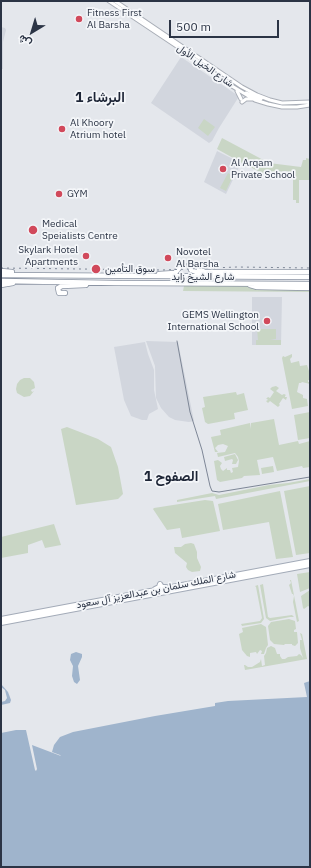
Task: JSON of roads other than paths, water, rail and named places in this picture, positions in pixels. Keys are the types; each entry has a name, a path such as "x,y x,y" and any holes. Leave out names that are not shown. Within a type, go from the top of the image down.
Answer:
{"highway":[{"path":"189,265 190,269 195,272 310,272"},
{"path":"212,267 201,265 198,268 200,270 221,272"},
{"path":"146,277 154,274 173,273 180,268"},
{"path":"1,271 30,272 43,275"},
{"path":"268,277 283,274 310,272"},
{"name":"شارع الشيخ زايد","path":"1,275 310,278"},
{"name":"شارع الشيخ زايد","path":"1,281 310,284"},
{"path":"1,285 20,281"},
{"path":"65,293 59,293 58,288 62,286 115,283"},
{"path":"247,283 257,287 310,289"}],"main road":[{"name":"شارع الخيل الأول","path":"109,1 184,51 227,83 255,100 282,107 310,105"},
{"name":"شارع الخيل الأول","path":"115,1 249,91 266,99 286,103 310,102"},
{"path":"227,83 244,91 249,91"},
{"path":"231,85 239,92 242,100 255,100"},
{"path":"244,94 247,93 260,99 266,99"},
{"name":"شارع الملك سلمان بن عبدالعزيز آل سعود","path":"1,623 150,593 172,587 310,561"},
{"name":"شارع الملك سلمان بن عبدالعزيز آل سعود","path":"1,620 310,565"},
{"path":"248,577 248,575 266,570"},
{"path":"150,593 150,590 157,588 160,584 163,587 172,587"}],"water":[{"path":"76,652 82,654 78,666 80,680 77,684 74,682 72,676 73,666 70,660 71,654"},
{"path":"310,681 310,867 1,867 1,733 26,730 36,771 37,769 32,745 61,756 52,752 54,745 60,737 73,732 215,706 215,703 228,701 307,697 304,683"},
{"path":"1,684 8,692 11,700 10,703 1,705 1,702 5,701 7,698 5,690 1,687"}],"tram line":[{"path":"177,341 190,412 202,450 212,491 219,492 310,477"}],"railway":[{"path":"1,268 162,270 237,267 310,268"}],"place":[{"name":"Fitness First Al Barsha","path":"79,19"},
{"name":"Al Khoory Atrium hotel","path":"62,129"},
{"name":"Al Arqam Private School","path":"223,169"},
{"name":"GYM","path":"59,194"},
{"name":"Medical Speialists Centre","path":"33,230"},
{"name":"Skylark Hotel Apartments","path":"86,256"},
{"name":"Novotel Al Barsha","path":"168,258"},
{"name":"سوق التأمين","path":"96,269"},
{"name":"GEMS Wellington International School","path":"267,321"}],"district":[{"name":"البرشاء 1","path":"100,98"},
{"name":"الصفوح 1","path":"171,477"}]}
